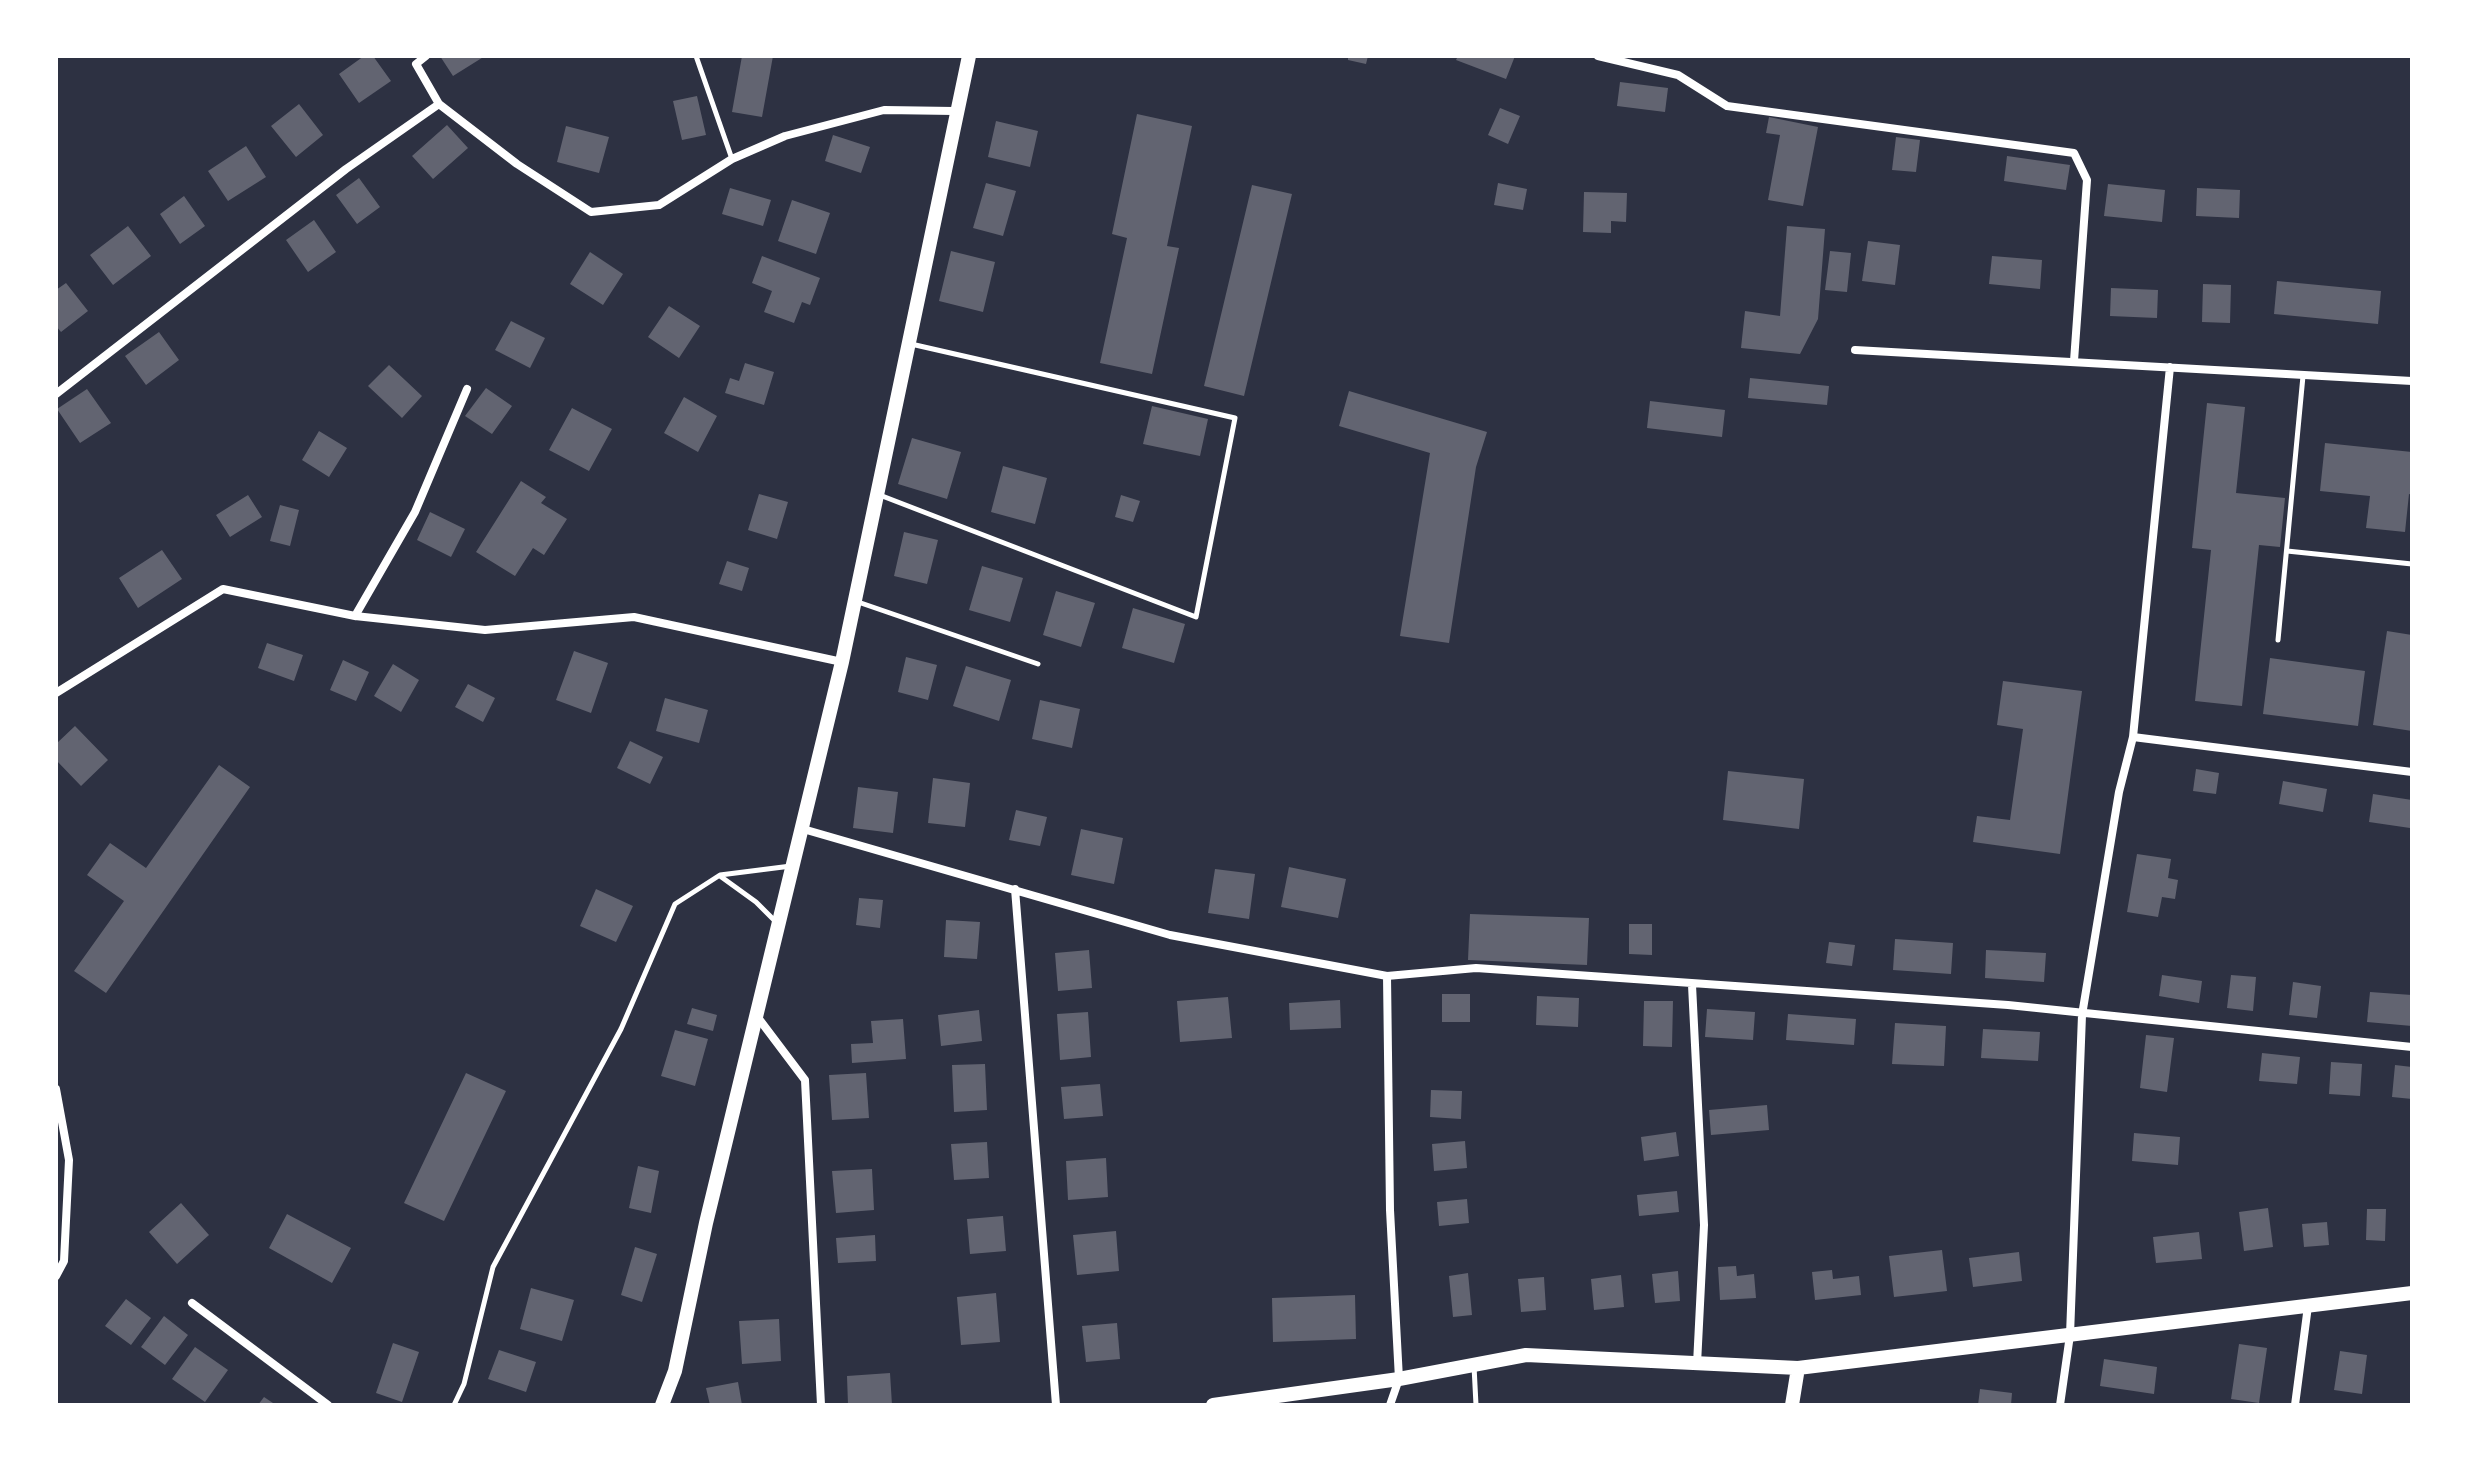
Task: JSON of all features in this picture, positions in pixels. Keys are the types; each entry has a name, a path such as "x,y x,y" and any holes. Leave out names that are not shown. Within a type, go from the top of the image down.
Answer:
{"street":[{"path":"426,56 416,64 439,104 517,164 591,212 659,205 732,159 785,136 884,110 954,111"},
{"path":"662,1405 675,1371 706,1223 842,662 954,111 969,56"},
{"path":"1598,56 1678,75 1727,106 2074,153 2087,180 2074,361"},
{"path":"56,394 346,169 439,104"},
{"path":"1855,350 2412,381"},
{"path":"2060,1405 2070,1335 2082,1015 2119,792 2133,737 2170,367"},
{"path":"355,616 415,512 467,389"},
{"path":"56,693 223,589 355,616 485,630 634,617 842,662"},
{"path":"2133,737 2412,772"},
{"path":"803,829 1170,935 1387,976 1476,968 2008,1005 2412,1047"},
{"path":"1015,889 1056,1405"},
{"path":"1387,976 1390,1210 1399,1379 1390,1405"},
{"path":"1692,985 1704,1225 1697,1365"},
{"path":"756,1015 805,1080 821,1405"},
{"path":"56,1089 69,1160 64,1261 56,1276"},
{"path":"1213,1405 1399,1379 1526,1355 1798,1368 2412,1293"},
{"path":"192,1303 328,1405"},
{"path":"2295,1405 2308,1306"},
{"path":"1792,1405 1798,1368"}],"lane":[{"path":"696,56 732,159"},
{"path":"877,493 1196,617 1235,418 906,343"},
{"path":"2278,640 2303,375"},
{"path":"2287,551 2412,564"},
{"path":"853,600 1038,664"},
{"path":"454,1405 464,1384 493,1267 524,1203 621,1029 675,904 720,875 795,866"},
{"path":"720,875 756,902 778,924"},
{"path":"1474,1365 1476,1405"}],"building":[{"path":"364,56 373,56 391,81 359,103 339,74"},
{"path":"440,56 485,56 453,76"},
{"path":"742,56 773,56 762,117 732,112"},
{"path":"1348,56 1368,56 1366,64 1348,60"},
{"path":"1458,56 1515,56 1506,79 1456,60"},
{"path":"1620,82 1668,88 1665,112 1617,106"},
{"path":"697,96 706,135 682,140 673,101"},
{"path":"299,104 323,135 296,157 271,126"},
{"path":"1500,108 1520,116 1508,144 1488,135"},
{"path":"1137,114 1192,126 1167,246 1179,248 1152,374 1100,363 1127,238 1112,234"},
{"path":"1769,117 1818,127 1803,206 1768,200 1780,135 1766,133"},
{"path":"996,121 1038,131 1030,167 988,157"},
{"path":"447,125 468,148 433,179 412,156"},
{"path":"566,126 609,137 599,173 557,162"},
{"path":"833,135 870,147 861,173 825,161"},
{"path":"1896,137 1920,140 1916,172 1892,170"},
{"path":"246,146 266,177 228,201 208,171"},
{"path":"2007,156 2070,165 2066,190 2004,181"},
{"path":"359,178 380,207 357,224 336,195"},
{"path":"986,183 1016,191 1003,236 973,228"},
{"path":"1498,183 1527,189 1523,210 1494,205"},
{"path":"2108,184 2165,190 2162,222 2104,216"},
{"path":"1252,185 1292,194 1244,396 1204,386"},
{"path":"730,188 771,200 763,226 722,214"},
{"path":"2197,188 2240,190 2239,218 2196,216"},
{"path":"1584,192 1627,193 1626,222 1611,221 1611,233 1583,232"},
{"path":"184,196 205,226 180,244 160,214"},
{"path":"792,200 830,213 816,254 778,241"},
{"path":"314,220 336,252 308,272 286,240"},
{"path":"128,226 151,256 113,285 90,255"},
{"path":"1787,226 1825,229 1818,319 1800,354 1741,348 1745,311 1780,316"},
{"path":"1868,241 1900,245 1895,285 1862,281"},
{"path":"951,251 995,262 983,312 939,301"},
{"path":"1830,251 1851,253 1847,292 1825,290"},
{"path":"590,252 623,274 603,305 570,284"},
{"path":"762,256 820,278 810,305 802,302 794,323 764,312 772,291 752,283"},
{"path":"1992,256 2042,260 2040,289 1989,284"},
{"path":"2277,281 2381,291 2378,324 2274,314"},
{"path":"66,283 88,311 61,332 56,326 56,290"},
{"path":"2203,284 2231,285 2230,323 2202,322"},
{"path":"2111,288 2158,290 2157,318 2110,316"},
{"path":"669,306 700,326 679,358 648,337"},
{"path":"511,321 545,338 530,368 495,350"},
{"path":"159,332 179,360 146,385 125,356"},
{"path":"745,363 774,372 764,405 725,393 730,378 739,381"},
{"path":"389,365 422,396 402,418 368,386"},
{"path":"1750,378 1829,386 1827,405 1748,398"},
{"path":"486,388 512,406 492,434 465,416"},
{"path":"87,389 111,423 80,443 57,409"},
{"path":"1349,391 1487,432 1476,467 1449,643 1400,636 1430,453 1339,426"},
{"path":"684,397 717,416 698,452 664,433"},
{"path":"1650,401 1725,410 1722,437 1647,428"},
{"path":"2207,403 2245,407 2236,493 2285,498 2280,547 2259,545 2242,706 2195,701 2211,550 2192,548"},
{"path":"1152,406 1208,419 1200,456 1143,444"},
{"path":"572,408 612,429 589,471 549,450"},
{"path":"319,431 347,448 329,477 302,460"},
{"path":"912,438 961,452 947,499 898,484"},
{"path":"2325,443 2412,452 2412,495 2409,494 2405,532 2366,528 2370,496 2320,491"},
{"path":"1003,466 1047,478 1035,524 991,512"},
{"path":"521,481 546,497 541,503 567,519 544,555 533,548 515,576 476,552"},
{"path":"759,494 788,502 777,539 748,530"},
{"path":"248,495 262,517 230,537 216,515"},
{"path":"1121,495 1140,501 1133,522 1115,517"},
{"path":"280,505 299,510 290,546 270,541"},
{"path":"430,512 465,529 451,557 417,540"},
{"path":"904,532 938,540 927,584 894,576"},
{"path":"162,550 182,579 138,608 119,578"},
{"path":"727,561 749,568 742,591 719,584"},
{"path":"982,566 1023,578 1010,622 969,610"},
{"path":"1056,591 1095,603 1081,647 1043,635"},
{"path":"1133,608 1185,624 1174,663 1122,648"},
{"path":"2387,631 2412,635 2412,731 2373,725"},
{"path":"267,643 303,655 294,681 258,668"},
{"path":"574,651 608,663 591,713 556,700"},
{"path":"906,657 937,665 928,700 898,692"},
{"path":"2270,658 2365,671 2358,726 2263,714"},
{"path":"343,660 369,672 356,701 330,690"},
{"path":"393,664 419,680 401,712 374,696"},
{"path":"966,666 1011,680 999,721 953,706"},
{"path":"2003,681 2082,691 2060,854 1973,842 1977,816 2010,820 2023,729 1997,725"},
{"path":"468,684 495,698 483,722 455,707"},
{"path":"665,698 708,710 699,743 656,731"},
{"path":"1040,700 1080,709 1072,748 1032,739"},
{"path":"75,726 108,760 81,786 56,760 56,744"},
{"path":"630,741 663,757 650,784 617,768"},
{"path":"219,765 250,787 106,993 74,971 124,901 87,875 110,843 146,868"},
{"path":"2196,769 2219,773 2216,794 2193,791"},
{"path":"1728,771 1804,779 1799,829 1723,820"},
{"path":"933,778 970,783 965,827 928,823"},
{"path":"2283,781 2327,789 2323,812 2279,804"},
{"path":"858,787 898,792 893,833 853,828"},
{"path":"2373,794 2412,800 2410,828 2369,822"},
{"path":"1016,810 1047,817 1040,846 1009,840"},
{"path":"1081,829 1123,838 1114,884 1071,875"},
{"path":"2137,854 2171,859 2168,878 2178,880 2175,899 2162,897 2158,917 2127,912"},
{"path":"1289,867 1346,879 1338,918 1281,907"},
{"path":"1215,869 1255,874 1249,919 1208,913"},
{"path":"596,889 633,906 616,942 580,926"},
{"path":"859,898 883,900 880,928 856,925"},
{"path":"1470,914 1589,918 1587,965 1468,960"},
{"path":"946,920 980,922 977,959 944,957"},
{"path":"1629,924 1652,924 1652,955 1629,954"},
{"path":"1895,939 1953,943 1951,974 1893,970"},
{"path":"1829,942 1855,945 1852,966 1826,963"},
{"path":"1089,950 1092,988 1058,991 1055,953"},
{"path":"1986,950 2046,953 2044,982 1985,978"},
{"path":"2162,975 2202,981 2199,1003 2159,996"},
{"path":"2231,975 2256,977 2253,1011 2227,1008"},
{"path":"2293,982 2321,986 2317,1018 2289,1015"},
{"path":"2370,992 2412,995 2412,1026 2367,1022"},
{"path":"1442,994 1470,994 1470,1022 1442,1022"},
{"path":"1537,996 1579,998 1578,1027 1536,1025"},
{"path":"1228,997 1232,1038 1180,1042 1177,1001"},
{"path":"1340,1000 1341,1028 1290,1030 1289,1003"},
{"path":"1644,1001 1673,1001 1672,1047 1643,1046"},
{"path":"692,1008 717,1015 713,1031 687,1024"},
{"path":"1707,1009 1755,1012 1753,1040 1705,1037"},
{"path":"979,1010 982,1041 941,1046 938,1015"},
{"path":"1088,1012 1091,1057 1060,1060 1057,1014"},
{"path":"1788,1014 1856,1019 1854,1045 1786,1040"},
{"path":"903,1019 906,1059 852,1063 851,1044 873,1043 871,1021"},
{"path":"1895,1023 1946,1026 1944,1066 1892,1064"},
{"path":"1983,1029 2040,1032 2038,1061 1981,1058"},
{"path":"675,1030 708,1039 695,1086 661,1076"},
{"path":"2146,1035 2174,1038 2167,1092 2140,1088"},
{"path":"2262,1053 2300,1057 2297,1084 2259,1081"},
{"path":"2331,1062 2362,1064 2360,1096 2329,1094"},
{"path":"985,1064 987,1110 954,1112 952,1065"},
{"path":"2395,1065 2412,1067 2412,1099 2392,1097"},
{"path":"466,1073 506,1091 444,1221 404,1203"},
{"path":"866,1073 869,1118 832,1120 829,1075"},
{"path":"1100,1084 1103,1116 1064,1119 1061,1087"},
{"path":"1431,1090 1462,1091 1461,1119 1430,1117"},
{"path":"1767,1105 1769,1130 1711,1135 1709,1110"},
{"path":"1676,1132 1679,1156 1644,1161 1641,1137"},
{"path":"2134,1133 2180,1137 2178,1165 2132,1161"},
{"path":"1465,1141 1467,1168 1434,1171 1432,1144"},
{"path":"987,1142 989,1178 954,1180 951,1144"},
{"path":"1106,1158 1108,1197 1068,1200 1066,1161"},
{"path":"638,1166 659,1171 651,1213 629,1208"},
{"path":"872,1169 874,1210 836,1213 832,1171"},
{"path":"1677,1191 1679,1212 1639,1216 1637,1195"},
{"path":"1467,1199 1469,1223 1439,1226 1437,1202"},
{"path":"181,1203 209,1235 177,1264 149,1232"},
{"path":"2268,1208 2273,1247 2244,1251 2239,1212"},
{"path":"2367,1209 2386,1209 2385,1241 2366,1240"},
{"path":"287,1214 351,1248 332,1283 269,1248"},
{"path":"1003,1216 1006,1251 970,1254 967,1219"},
{"path":"2327,1222 2329,1245 2304,1247 2302,1224"},
{"path":"1116,1231 1119,1271 1077,1275 1073,1235"},
{"path":"2199,1232 2202,1259 2156,1263 2153,1237"},
{"path":"875,1235 876,1261 838,1263 836,1238"},
{"path":"635,1247 657,1254 642,1302 621,1295"},
{"path":"1942,1250 1947,1291 1894,1297 1889,1256"},
{"path":"2019,1252 2022,1281 1973,1287 1969,1258"},
{"path":"1736,1266 1737,1276 1754,1274 1756,1298 1720,1300 1718,1267"},
{"path":"1832,1270 1833,1279 1859,1276 1861,1295 1815,1300 1812,1272"},
{"path":"1678,1271 1680,1301 1655,1303 1652,1274"},
{"path":"1468,1273 1472,1315 1453,1317 1449,1276"},
{"path":"1621,1275 1624,1307 1594,1310 1591,1279"},
{"path":"1544,1277 1546,1310 1521,1312 1518,1279"},
{"path":"531,1288 574,1300 562,1341 520,1329"},
{"path":"996,1293 1000,1342 961,1345 957,1297"},
{"path":"1355,1295 1356,1339 1273,1342 1272,1298"},
{"path":"126,1299 151,1318 131,1345 105,1326"},
{"path":"164,1316 188,1335 165,1365 141,1347"},
{"path":"779,1319 781,1361 742,1364 739,1321"},
{"path":"1117,1323 1120,1359 1086,1362 1082,1326"},
{"path":"393,1343 419,1352 402,1402 376,1393"},
{"path":"2239,1344 2267,1348 2259,1403 2231,1399"},
{"path":"195,1347 228,1370 205,1402 172,1379"},
{"path":"499,1350 536,1362 526,1392 488,1379"},
{"path":"2340,1351 2367,1355 2362,1394 2334,1390"},
{"path":"2104,1359 2157,1367 2154,1394 2100,1386"},
{"path":"890,1373 892,1405 848,1405 847,1376"},
{"path":"738,1382 742,1405 710,1405 706,1388"},
{"path":"1980,1389 2012,1393 2011,1405 1978,1405"},
{"path":"264,1397 276,1405 258,1405"}]}
